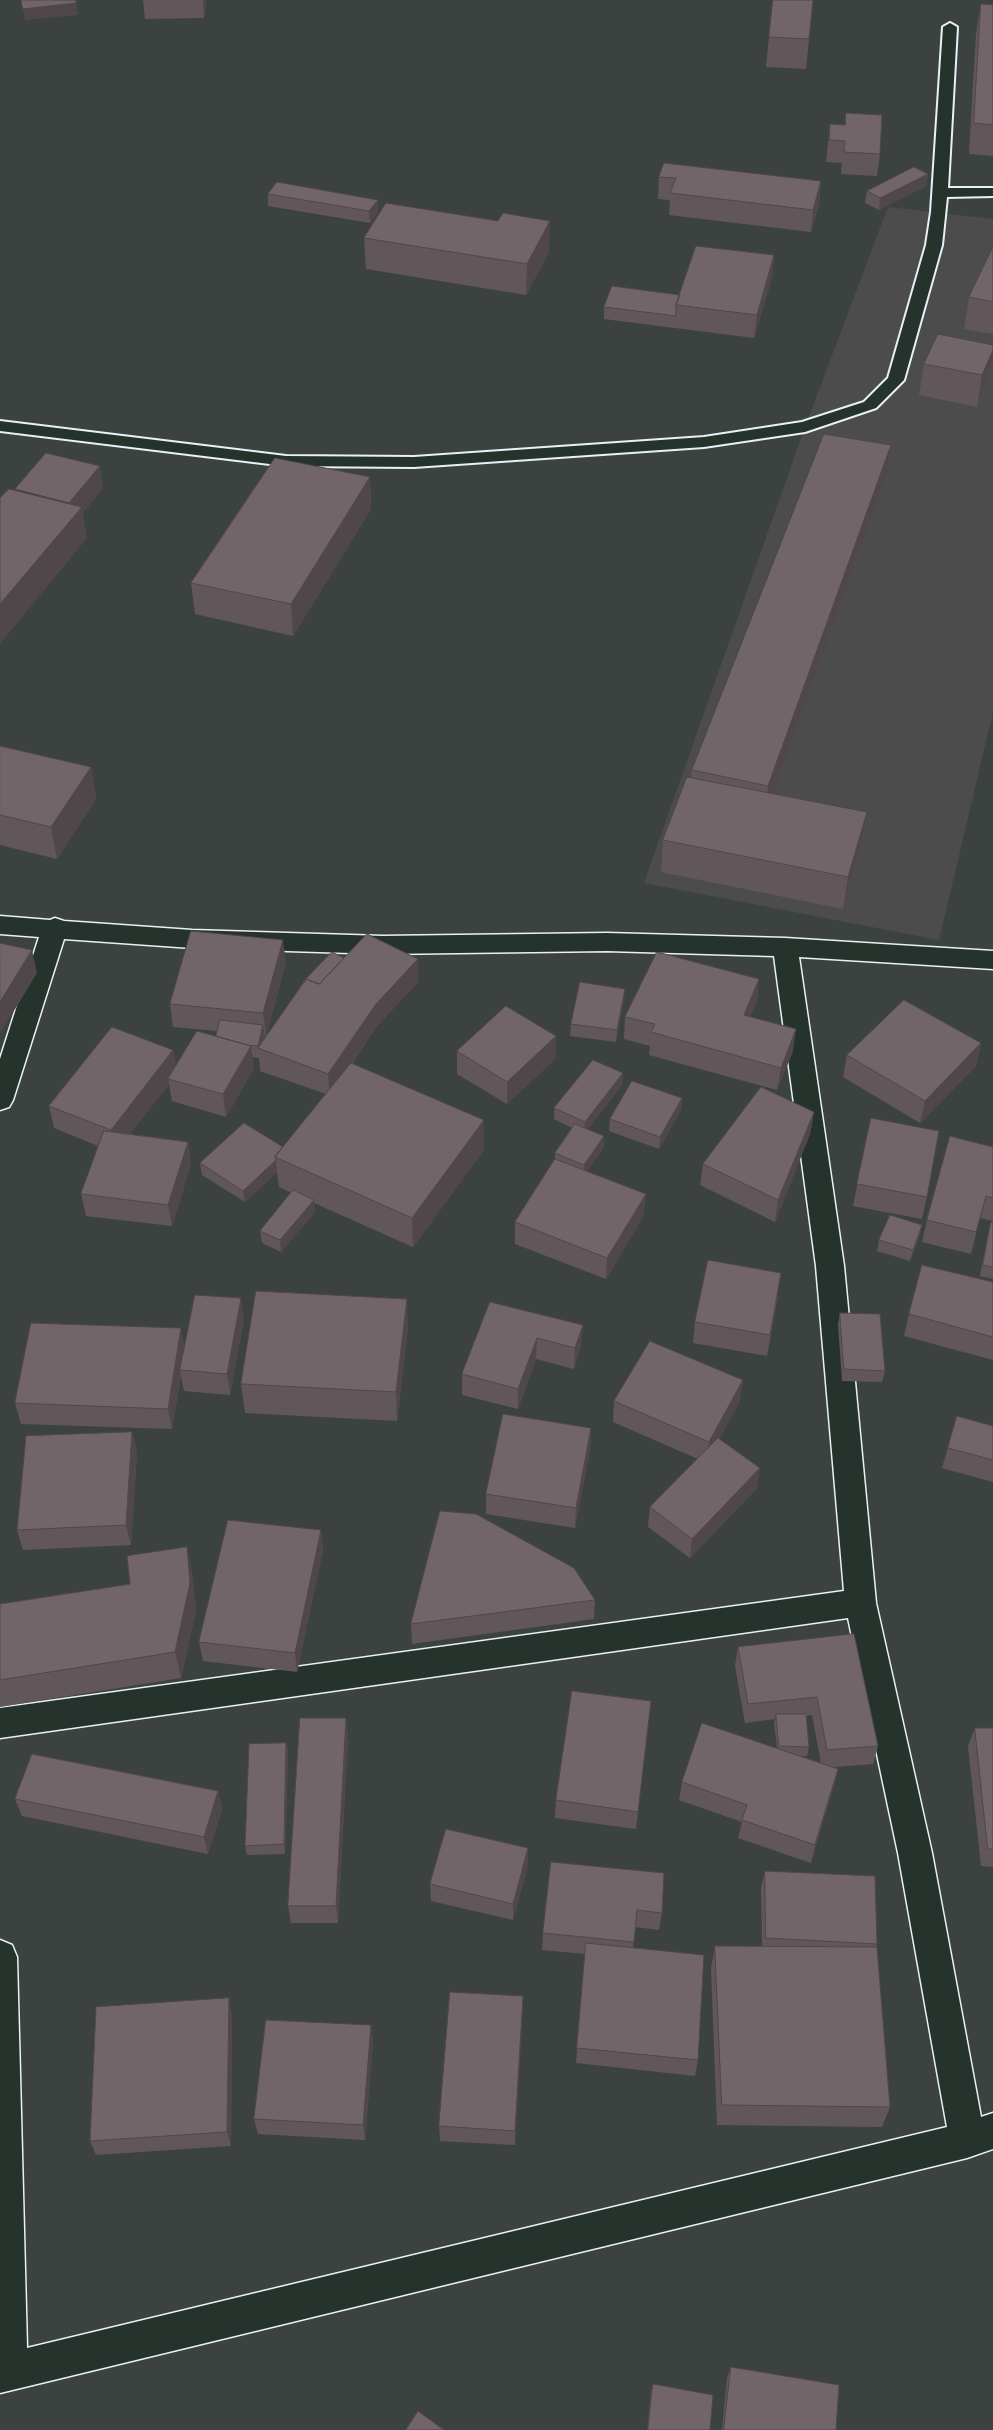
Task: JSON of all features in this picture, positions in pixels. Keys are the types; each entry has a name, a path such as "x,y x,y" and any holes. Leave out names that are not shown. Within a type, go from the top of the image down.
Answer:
{"street":[{"path":"0,924 192,939 354,944 607,942 785,947 993,960"},
{"path":"0,1100 56,927"},
{"path":"0,1957 4,2373 980,2136 860,1603 830,1266 785,947"},
{"path":"0,1722 860,1603"}],"lane":[{"path":"0,426 286,461 414,462 704,442 805,427 870,404 896,380 934,245 939,212 950,28"},
{"path":"939,193 993,192"}],"shaded area":[{"path":"888,207 993,219 993,712 939,940 644,883 805,427"}],"building":[{"path":"21,0 76,0 76,3 23,9"},
{"path":"773,0 813,0 809,39 769,37"},
{"path":"981,4 993,5 993,125 974,123"},
{"path":"846,113 882,115 880,154 844,152 845,141 829,140 830,124 845,125"},
{"path":"664,163 821,181 813,210 670,193 676,178 659,177"},
{"path":"914,167 928,174 880,198 867,191"},
{"path":"277,182 378,200 369,211 268,194"},
{"path":"386,203 498,221 503,213 550,221 527,264 364,238"},
{"path":"696,246 774,255 757,315 676,305"},
{"path":"993,247 993,302 969,297"},
{"path":"612,286 680,295 676,305 676,316 604,307"},
{"path":"938,334 993,345 993,350 982,375 924,364"},
{"path":"824,434 891,445 768,786 692,770"},
{"path":"46,453 100,466 69,503 15,489"},
{"path":"275,458 370,477 291,604 191,583"},
{"path":"9,489 82,507 0,604 0,498"},
{"path":"0,746 91,767 51,827 0,815"},
{"path":"687,777 867,812 848,877 663,840"},
{"path":"191,931 283,940 263,1013 170,1004"},
{"path":"367,934 418,959 376,1004 328,1074 258,1048 306,979 319,984"},
{"path":"0,943 32,950 0,1002"},
{"path":"332,952 344,958 319,984 306,979 304,983 303,982"},
{"path":"657,952 759,979 744,1015 796,1029 781,1068 651,1032 655,1024 625,1017"},
{"path":"580,982 625,989 617,1030 571,1024"},
{"path":"904,1000 981,1043 925,1101 847,1055"},
{"path":"506,1006 556,1036 507,1082 457,1051"},
{"path":"220,1020 263,1025 258,1046 247,1045 216,1036"},
{"path":"112,1027 173,1050 111,1130 49,1106"},
{"path":"197,1031 251,1046 223,1094 168,1079"},
{"path":"593,1060 623,1073 585,1122 554,1108"},
{"path":"351,1063 484,1120 412,1218 275,1157"},
{"path":"632,1081 682,1098 660,1137 610,1119"},
{"path":"761,1087 814,1112 778,1200 703,1164"},
{"path":"871,1118 939,1131 927,1197 857,1184"},
{"path":"244,1123 283,1147 275,1157 276,1160 243,1191 200,1163"},
{"path":"575,1124 604,1136 584,1165 555,1153"},
{"path":"104,1131 188,1142 168,1205 81,1194"},
{"path":"950,1136 993,1147 993,1198 986,1196 976,1232 927,1220"},
{"path":"555,1159 646,1194 607,1258 515,1222"},
{"path":"293,1190 314,1200 280,1240 260,1231"},
{"path":"890,1215 922,1225 913,1250 879,1240"},
{"path":"991,1222 993,1222 993,1267 983,1265"},
{"path":"708,1260 781,1273 770,1335 695,1322"},
{"path":"922,1265 993,1282 993,1337 909,1314"},
{"path":"256,1291 407,1299 396,1392 241,1384"},
{"path":"195,1295 241,1298 227,1374 180,1370"},
{"path":"490,1302 583,1325 575,1348 537,1338 518,1389 462,1374"},
{"path":"840,1313 880,1314 885,1371 844,1369"},
{"path":"31,1323 181,1328 168,1409 15,1403"},
{"path":"650,1341 743,1380 709,1442 614,1401"},
{"path":"503,1414 591,1428 576,1508 486,1494"},
{"path":"957,1416 993,1426 993,1460 948,1448"},
{"path":"132,1432 126,1525 17,1530 26,1436"},
{"path":"718,1438 760,1468 692,1539 650,1507"},
{"path":"440,1511 476,1514 574,1568 595,1600 411,1624"},
{"path":"228,1520 321,1530 295,1653 199,1642"},
{"path":"187,1547 190,1583 175,1652 0,1680 0,1604 130,1584 127,1556"},
{"path":"854,1634 878,1746 827,1750 817,1697 748,1704 738,1647"},
{"path":"572,1691 651,1701 638,1812 556,1800"},
{"path":"776,1714 806,1714 809,1747 779,1746"},
{"path":"300,1718 346,1718 336,1906 288,1906"},
{"path":"702,1723 838,1769 815,1845 742,1820 747,1805 682,1782"},
{"path":"975,1728 993,1728 993,1849 988,1849"},
{"path":"286,1743 284,1844 245,1846 249,1744"},
{"path":"32,1754 218,1791 204,1837 15,1799"},
{"path":"446,1829 528,1848 513,1904 430,1884"},
{"path":"551,1862 664,1873 662,1913 637,1910 634,1942 543,1933"},
{"path":"765,1871 875,1876 877,1944 766,1938"},
{"path":"586,1943 704,1955 698,2060 577,2048"},
{"path":"715,1946 877,1947 890,2107 722,2105"},
{"path":"450,1992 523,1996 515,2131 439,2126"},
{"path":"229,1998 227,2132 90,2141 96,2007"},
{"path":"266,2020 371,2025 363,2125 254,2119"},
{"path":"731,2367 839,2385 836,2430 724,2430"},
{"path":"653,2384 713,2395 710,2430 648,2430"},
{"path":"418,2411 444,2430 406,2430"}]}
